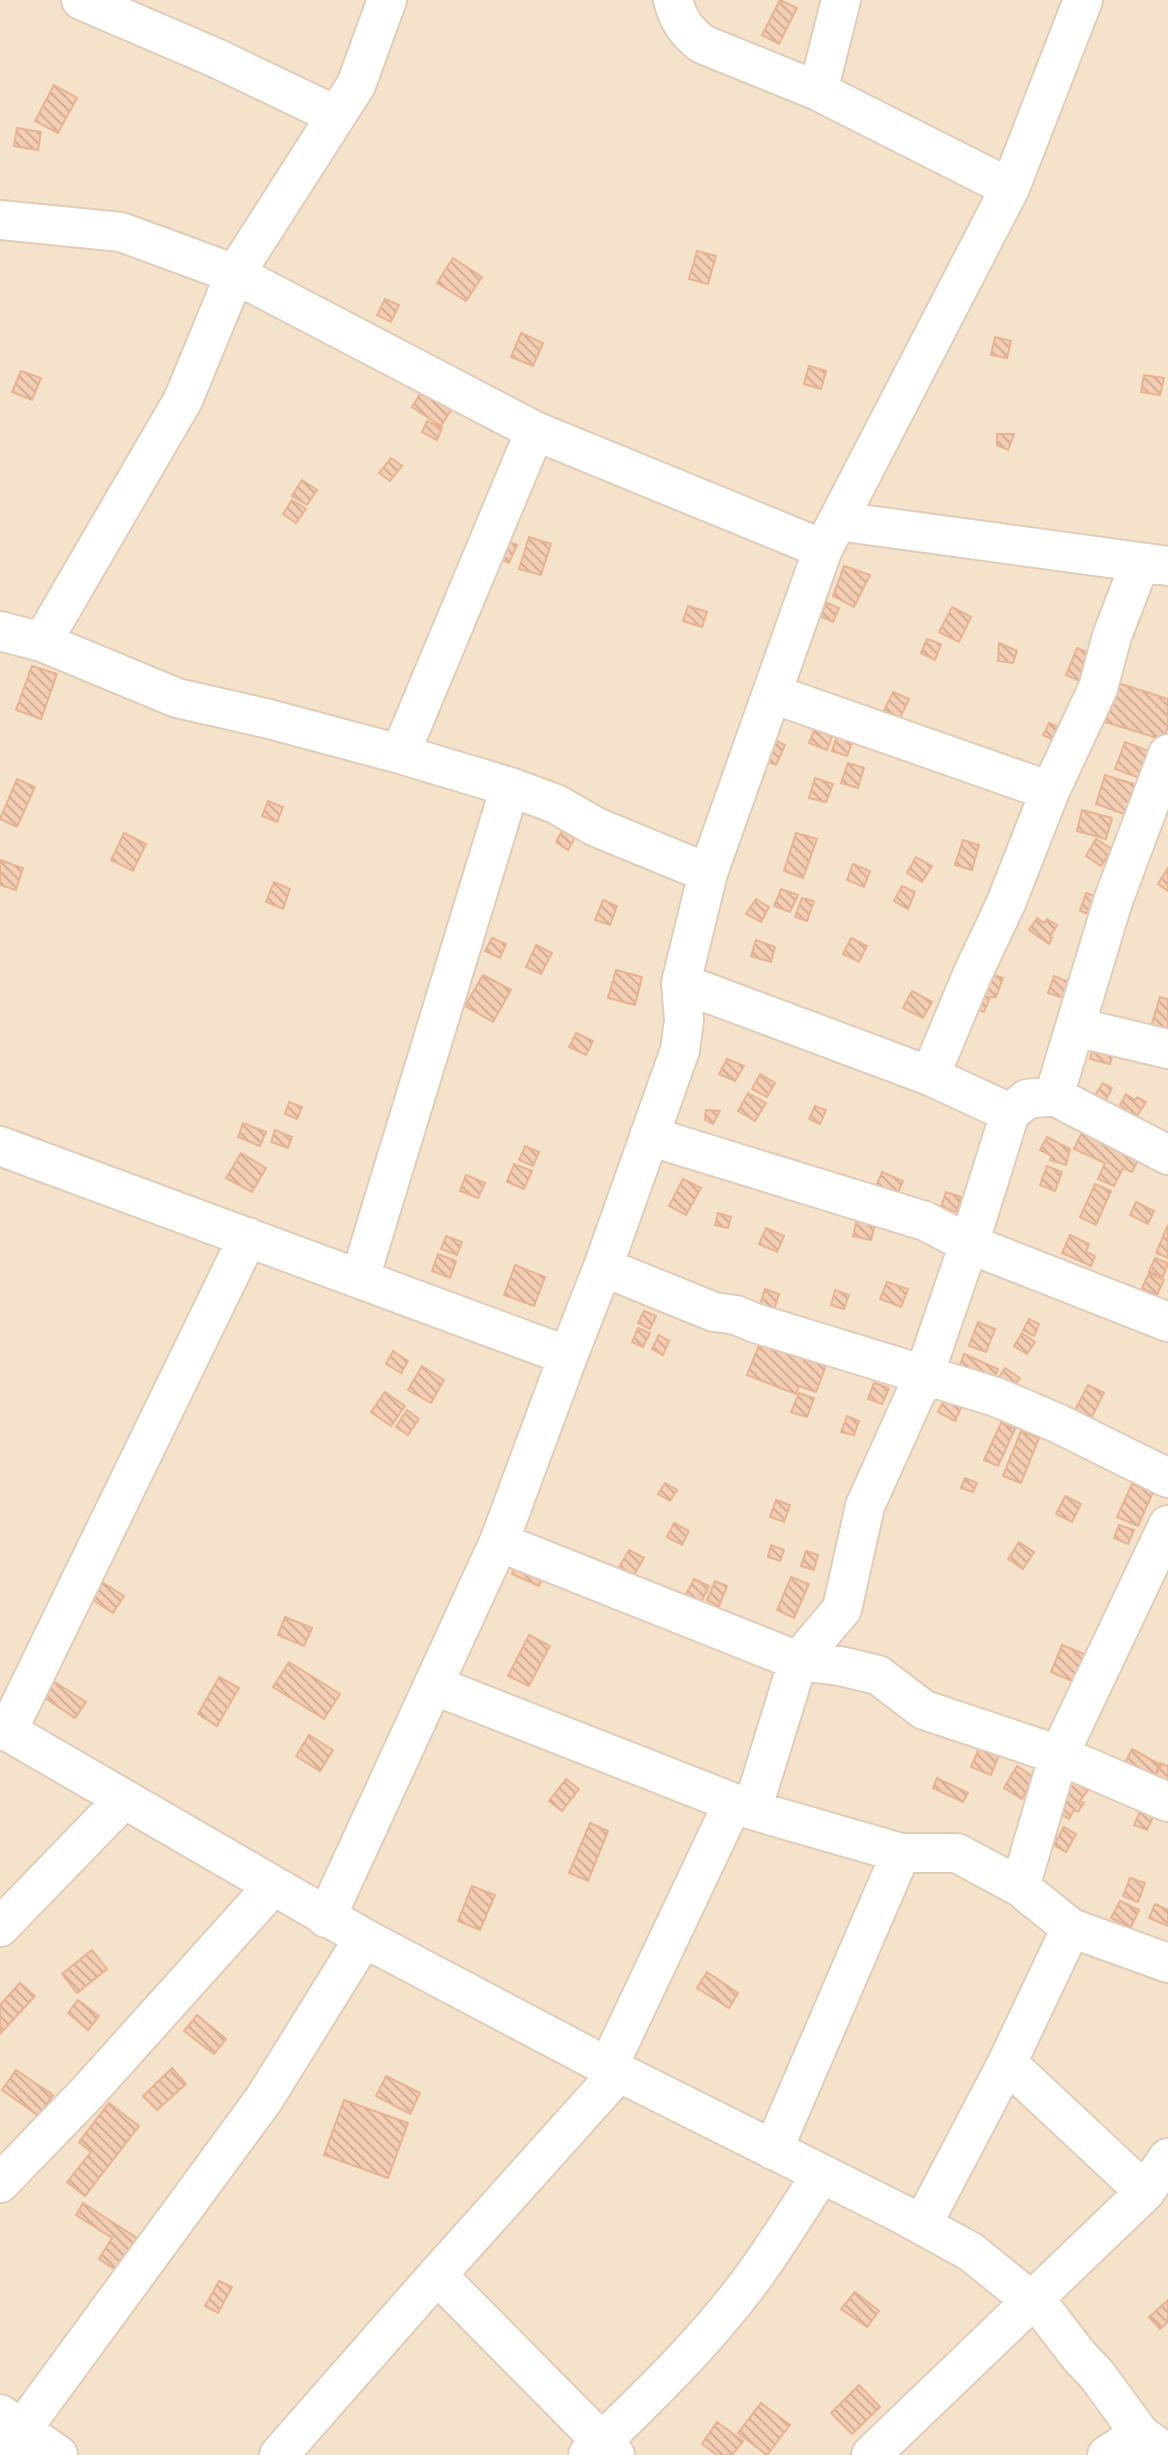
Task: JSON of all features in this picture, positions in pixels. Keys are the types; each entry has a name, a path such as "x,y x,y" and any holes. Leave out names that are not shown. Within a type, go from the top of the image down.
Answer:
{"street":[{"path":"81,0 216,58 335,115"},
{"path":"42,642 183,400 235,274 356,85 387,0"},
{"path":"673,0 677,16 687,33 702,44 818,91 1010,188"},
{"path":"818,91 841,0"},
{"path":"326,1918 499,1542 603,1267 680,1050 684,1020 681,983 709,873 831,535 1010,188 1083,0"},
{"path":"0,220 121,232 235,274 535,431 831,535 1154,565 1112,635 1098,688 1050,791 1006,904 972,975 930,1076"},
{"path":"400,754 535,431"},
{"path":"0,631 42,642 177,698 400,754 510,787 556,804 596,827 709,873"},
{"path":"773,694 1050,791"},
{"path":"1054,1096 1113,901 1168,754"},
{"path":"360,1278 510,787"},
{"path":"681,983 930,1076 1010,1113"},
{"path":"1076,1027 1168,1049"},
{"path":"279,2455 613,2069 743,1806 798,1661 842,1609 865,1506 924,1375 970,1244 1010,1113 1027,1099 1054,1096 1168,1155"},
{"path":"649,1136 925,1221 970,1244 1168,1322"},
{"path":"0,1146 568,1356"},
{"path":"248,1237 3,1729 326,1918 613,2069 971,2252 1018,2290 1035,2299 1154,2444 1107,2455"},
{"path":"603,1267 714,1312 736,1315 996,1398 1057,1423 1168,1478"},
{"path":"1020,1888 1059,1755 1168,1525"},
{"path":"499,1542 798,1661 840,1666 878,1675 924,1710 1059,1755 1168,1802"},
{"path":"433,1685 743,1806 901,1853 957,1853 1020,1888 1071,1928 1168,1963"},
{"path":"0,1927 123,1800"},
{"path":"773,2150 901,1853"},
{"path":"0,2183 87,2093 272,1887"},
{"path":"922,2225 1007,2063 1071,1928"},
{"path":"58,2455 8,2433 264,2099 364,1938"},
{"path":"1007,2063 1145,2192"},
{"path":"871,2455 1145,2192 1168,2158"},
{"path":"437,2275 601,2451 699,2343 755,2274 821,2174"}],"shaded area":[{"path":"0,0 1168,0 1168,2455 0,2455"}],"building":[{"path":"780,0 797,8 779,44 762,35"},
{"path":"54,85 77,98 58,133 35,121"},
{"path":"17,128 41,132 38,150 14,146"},
{"path":"697,251 716,256 708,284 689,279"},
{"path":"453,258 482,277 466,301 437,283"},
{"path":"385,299 399,305 391,322 377,315"},
{"path":"521,333 543,343 533,366 511,357"},
{"path":"995,337 1011,341 1007,358 991,355"},
{"path":"809,366 826,371 821,389 804,384"},
{"path":"21,371 41,378 32,400 12,392"},
{"path":"1144,375 1164,378 1160,395 1141,392"},
{"path":"422,391 451,410 441,426 412,407"},
{"path":"427,421 442,428 437,440 422,432"},
{"path":"997,434 1014,434 1008,450 997,445"},
{"path":"391,458 402,466 390,481 379,473"},
{"path":"302,480 317,490 307,505 292,496"},
{"path":"292,500 306,509 296,523 283,514"},
{"path":"529,537 551,544 541,575 519,569"},
{"path":"502,539 517,545 509,563 495,557"},
{"path":"844,566 870,575 854,607 833,596"},
{"path":"827,603 839,608 833,622 820,616"},
{"path":"688,606 707,612 702,627 683,621"},
{"path":"952,607 971,617 959,642 939,632"},
{"path":"927,639 941,644 935,660 921,653"},
{"path":"999,643 1017,651 1013,663 998,661"},
{"path":"1077,648 1094,655 1082,682 1066,675"},
{"path":"32,666 57,674 41,719 16,710"},
{"path":"1115,682 1168,699 1168,726 1164,740 1102,721"},
{"path":"893,692 909,699 900,718 884,710"},
{"path":"1049,723 1064,730 1058,742 1043,735"},
{"path":"817,724 834,731 827,750 809,743"},
{"path":"838,731 854,737 847,756 832,751"},
{"path":"770,738 785,745 776,765 760,758"},
{"path":"1125,742 1154,753 1145,780 1115,769"},
{"path":"848,763 864,768 858,788 841,783"},
{"path":"1105,775 1142,787 1132,817 1096,804"},
{"path":"815,778 833,784 826,802 809,798"},
{"path":"17,779 35,787 17,827 0,819"},
{"path":"268,801 283,807 277,822 262,816"},
{"path":"1082,810 1112,818 1106,839 1077,831"},
{"path":"565,826 577,834 568,850 556,842"},
{"path":"124,833 146,844 133,871 111,860"},
{"path":"796,833 817,839 803,878 784,871"},
{"path":"1096,839 1112,849 1101,866 1086,856"},
{"path":"963,840 979,845 972,870 955,865"},
{"path":"916,857 932,866 922,882 907,873"},
{"path":"0,860 23,868 16,890 0,885"},
{"path":"853,864 870,871 864,887 847,880"},
{"path":"1168,868 1168,891 1158,884"},
{"path":"274,882 290,889 283,909 266,902"},
{"path":"902,886 915,892 908,909 894,901"},
{"path":"781,889 798,895 790,912 774,906"},
{"path":"1086,893 1106,900 1099,918 1080,911"},
{"path":"802,898 814,901 807,921 795,917"},
{"path":"756,899 769,907 761,922 746,914"},
{"path":"603,900 617,906 610,925 595,920"},
{"path":"1037,918 1044,923 1047,919 1057,925 1049,944 1029,930"},
{"path":"492,938 506,944 500,958 485,951"},
{"path":"851,938 867,946 859,962 843,954"},
{"path":"756,940 775,947 771,962 751,956"},
{"path":"536,945 552,953 541,974 526,967"},
{"path":"616,970 642,977 635,1005 608,998"},
{"path":"981,971 1003,978 996,997 990,997 984,1012 968,1007"},
{"path":"483,975 511,990 493,1022 465,1006"},
{"path":"1054,976 1076,985 1071,1000 1048,993"},
{"path":"912,991 932,1002 923,1018 903,1008"},
{"path":"1160,997 1168,999 1168,1036 1150,1030"},
{"path":"576,1033 593,1041 586,1055 569,1047"},
{"path":"1095,1040 1115,1046 1110,1064 1090,1059"},
{"path":"727,1059 744,1066 735,1081 719,1074"},
{"path":"760,1074 775,1083 767,1097 752,1089"},
{"path":"1103,1083 1112,1088 1105,1101 1095,1095"},
{"path":"748,1093 766,1103 755,1121 738,1111"},
{"path":"1126,1094 1135,1100 1137,1097 1146,1102 1134,1120 1120,1105"},
{"path":"289,1102 302,1107 297,1119 285,1114"},
{"path":"815,1106 826,1110 820,1124 809,1119"},
{"path":"706,1110 720,1111 713,1124 705,1120"},
{"path":"243,1123 266,1132 260,1146 238,1137"},
{"path":"275,1130 292,1137 288,1148 271,1142"},
{"path":"1082,1132 1139,1158 1132,1172 1123,1168 1114,1186 1098,1179 1105,1163 1074,1149"},
{"path":"1047,1137 1070,1149 1066,1165 1050,1160 1052,1156 1040,1150"},
{"path":"525,1146 539,1152 533,1166 519,1160"},
{"path":"241,1153 266,1168 252,1192 226,1178"},
{"path":"514,1164 532,1171 524,1189 507,1182"},
{"path":"1047,1166 1062,1172 1055,1191 1040,1185"},
{"path":"882,1172 903,1181 895,1200 874,1191"},
{"path":"466,1175 485,1183 478,1198 460,1191"},
{"path":"683,1179 701,1188 686,1215 669,1206"},
{"path":"1095,1184 1111,1191 1096,1225 1080,1217"},
{"path":"946,1192 961,1197 957,1212 941,1207"},
{"path":"1136,1202 1154,1211 1148,1224 1130,1215"},
{"path":"718,1213 731,1217 728,1228 715,1225"},
{"path":"857,1220 875,1224 871,1240 853,1236"},
{"path":"1168,1225 1168,1258 1156,1253"},
{"path":"766,1228 784,1236 777,1252 759,1244"},
{"path":"1070,1235 1089,1244 1086,1252 1095,1256 1091,1266 1062,1253"},
{"path":"446,1236 462,1242 457,1255 441,1249"},
{"path":"438,1254 456,1261 450,1278 432,1271"},
{"path":"1155,1258 1168,1263 1163,1277 1149,1271"},
{"path":"515,1265 545,1277 534,1306 504,1295"},
{"path":"1149,1273 1164,1280 1157,1295 1142,1288"},
{"path":"887,1282 908,1289 901,1307 880,1299"},
{"path":"765,1289 779,1294 774,1310 760,1305"},
{"path":"835,1290 849,1295 844,1309 831,1305"},
{"path":"644,1311 656,1316 650,1329 638,1323"},
{"path":"1029,1319 1039,1324 1034,1336 1023,1330"},
{"path":"978,1322 995,1329 986,1352 969,1346"},
{"path":"638,1328 650,1333 643,1347 632,1342"},
{"path":"1022,1333 1035,1342 1027,1354 1014,1346"},
{"path":"659,1335 669,1341 663,1355 652,1349"},
{"path":"762,1338 827,1363 816,1392 799,1386 796,1394 747,1375"},
{"path":"393,1351 408,1361 401,1373 386,1364"},
{"path":"964,1354 998,1369 992,1385 958,1370"},
{"path":"422,1366 444,1380 431,1403 408,1390"},
{"path":"1005,1368 1020,1378 1010,1392 996,1382"},
{"path":"874,1383 889,1388 882,1404 868,1399"},
{"path":"1088,1385 1104,1393 1088,1424 1072,1416"},
{"path":"385,1392 405,1406 391,1426 371,1412"},
{"path":"799,1393 814,1398 807,1417 791,1412"},
{"path":"945,1398 962,1406 955,1421 938,1412"},
{"path":"407,1410 419,1419 408,1435 396,1427"},
{"path":"847,1416 859,1421 854,1435 841,1432"},
{"path":"1001,1423 1015,1429 998,1466 984,1460"},
{"path":"1021,1431 1039,1438 1021,1483 1003,1476"},
{"path":"965,1478 977,1483 973,1492 961,1488"},
{"path":"665,1483 677,1490 670,1501 658,1494"},
{"path":"1132,1484 1139,1487 1140,1484 1154,1490 1138,1526 1117,1517"},
{"path":"1065,1496 1081,1504 1072,1522 1056,1514"},
{"path":"776,1500 790,1505 784,1522 770,1517"},
{"path":"674,1523 689,1531 682,1545 667,1537"},
{"path":"1119,1525 1134,1530 1128,1544 1114,1538"},
{"path":"1019,1542 1034,1552 1023,1569 1008,1559"},
{"path":"771,1545 784,1550 780,1561 768,1557"},
{"path":"629,1550 644,1558 630,1582 615,1574"},
{"path":"806,1551 818,1555 814,1570 801,1566"},
{"path":"520,1555 547,1567 539,1586 512,1574"},
{"path":"94,1577 124,1596 113,1613 83,1594"},
{"path":"791,1577 809,1584 794,1618 777,1610"},
{"path":"694,1579 709,1586 701,1603 685,1596"},
{"path":"715,1581 727,1586 719,1606 707,1600"},
{"path":"285,1617 312,1628 304,1646 278,1635"},
{"path":"529,1635 550,1646 529,1686 508,1676"},
{"path":"1062,1645 1089,1656 1077,1683 1051,1672"},
{"path":"289,1662 340,1694 324,1719 273,1687"},
{"path":"36,1670 86,1702 75,1718 26,1685"},
{"path":"219,1677 239,1688 217,1726 198,1714"},
{"path":"309,1735 333,1750 320,1771 296,1756"},
{"path":"983,1739 1002,1747 991,1775 971,1767"},
{"path":"1132,1749 1161,1765 1152,1780 1124,1765"},
{"path":"1160,1763 1168,1766 1168,1784 1154,1778"},
{"path":"1017,1766 1034,1777 1022,1799 1004,1788"},
{"path":"1064,1777 1088,1790 1080,1801 1084,1803 1078,1812 1074,1810 1069,1819 1046,1804"},
{"path":"937,1778 968,1793 963,1802 933,1788"},
{"path":"566,1779 579,1789 562,1811 549,1801"},
{"path":"1144,1803 1154,1815 1147,1830 1134,1825"},
{"path":"590,1823 608,1831 588,1881 569,1873"},
{"path":"1064,1827 1076,1834 1066,1852 1054,1845"},
{"path":"1130,1878 1145,1883 1138,1902 1123,1896"},
{"path":"472,1886 495,1895 480,1930 458,1921"},
{"path":"1120,1901 1139,1910 1131,1927 1111,1918"},
{"path":"1155,1904 1168,1910 1168,1926 1149,1918"},
{"path":"92,1950 107,1969 77,1993 62,1974"},
{"path":"707,1972 738,1993 729,2008 697,1988"},
{"path":"20,1983 35,1996 0,2034 0,2005"},
{"path":"78,2000 99,2016 88,2030 68,2013"},
{"path":"197,2015 226,2039 214,2054 184,2031"},
{"path":"172,2068 186,2084 157,2110 143,2096"},
{"path":"16,2070 53,2095 39,2116 2,2090"},
{"path":"386,2076 420,2093 410,2114 376,2096"},
{"path":"344,2100 408,2123 388,2178 324,2155"},
{"path":"109,2103 139,2126 85,2196 67,2182 91,2152 79,2142"},
{"path":"83,2203 137,2238 116,2270 99,2259 112,2238 76,2215"},
{"path":"219,2281 232,2287 218,2313 205,2306"},
{"path":"855,2292 879,2311 867,2327 841,2309"},
{"path":"1168,2300 1168,2322 1160,2329 1149,2317"},
{"path":"859,2385 880,2407 852,2434 831,2413"},
{"path":"761,2403 790,2425 767,2455 738,2433"},
{"path":"717,2422 743,2441 732,2455 717,2455 702,2444"}]}
